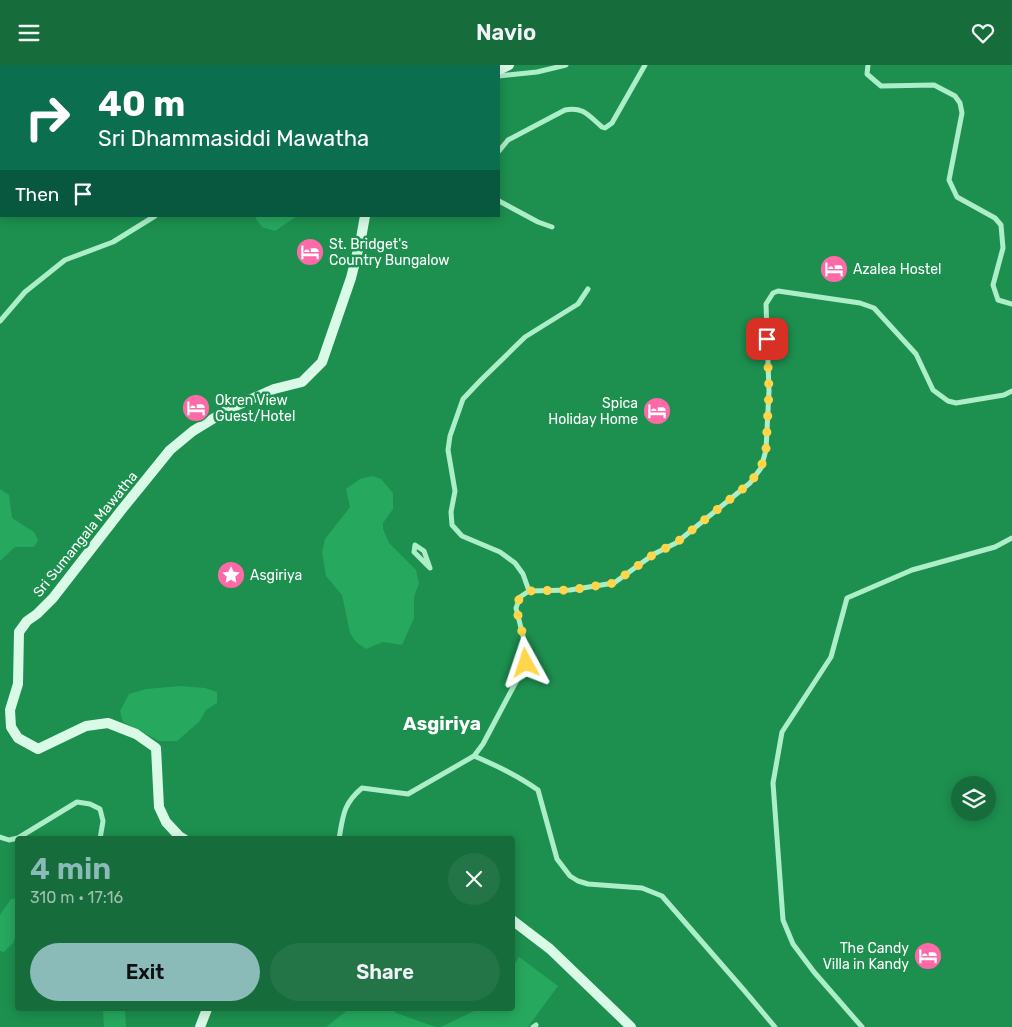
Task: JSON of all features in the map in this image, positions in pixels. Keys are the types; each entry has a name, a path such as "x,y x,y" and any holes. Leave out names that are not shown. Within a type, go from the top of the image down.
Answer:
{"street":[{"path":"500,76 537,72 566,65"},
{"path":"500,150 508,140 565,110 573,108 581,110 602,127 606,128 612,123 645,65"},
{"path":"868,65 867,74 881,86 934,85 955,96 960,103 962,113 949,180 957,197 996,218 1001,225 1002,248 993,285 998,300 1012,304"},
{"path":"500,202 538,222 552,227"},
{"path":"0,321 25,293 65,260 113,242 153,217"},
{"name":"Sri Sumangala Mawatha","path":"179,836 166,822 159,807 156,748 136,734 108,723 86,726 38,749 18,738 11,727 10,711 18,684 19,632 27,621 53,598 170,451 193,431 229,409 274,389 302,382 322,362 351,278 361,238 364,217"},
{"path":"528,591 523,574 515,563 500,552 462,535 452,525 451,512 455,491 448,450 450,436 463,399 480,380 525,337 578,303 588,289"},
{"path":"340,836 344,811 355,794 362,789 408,794 474,756 483,744 526,663 525,644 516,607 520,597 528,591 570,590 614,583 654,554 676,543 750,483 761,468 766,449 769,391 766,304 773,293 778,291 860,303 874,308 916,354 933,390 948,401 956,403 1004,395 1012,391"},
{"path":"862,1027 814,972 793,944 783,920 773,783 782,732 831,657 848,598 912,570 995,547 1012,538"},
{"path":"414,545 424,551 430,568 414,552 414,545"},
{"path":"474,756 518,776 538,790 557,859 570,876 588,884 642,889 662,897 775,1027"},
{"path":"21,836 77,802 90,804 100,809 103,821 100,836"},
{"path":"0,837 9,840 15,839"},
{"path":"515,922 550,949 631,1027"},
{"path":"200,1027 206,1011"}],"green space":[{"path":"256,217 296,217 275,231 262,227"},
{"path":"372,476 381,479 393,493 393,509 383,523 383,529 389,543 416,570 419,583 414,597 414,618 402,645 383,642 366,649 356,642 350,633 342,595 326,576 322,552 325,539 350,507 346,489 360,479"},
{"path":"0,489 9,495 12,518 34,532 38,540 34,547 15,547 0,561"},
{"path":"180,686 205,688 217,692 217,703 206,710 199,722 177,741 159,741 123,722 120,711 129,694 146,689"},
{"path":"15,898 15,938 13,943 4,952 0,951 0,915 11,899"},
{"path":"519,957 558,986 528,1027 441,1027 474,1011 515,1011 515,963"},
{"path":"103,1011 125,1011 126,1027 104,1027"},
{"path":"346,1011 394,1011 436,1027 326,1027"}],"place":[{"name":"St. Bridget's Country Bungalow","path":"310,252"},
{"name":"Azalea Hostel","path":"834,269"},
{"name":"Okren View Guest/Hotel","path":"196,408"},
{"name":"Spica Holiday Home","path":"657,411"},
{"name":"Asgiriya","path":"231,575"},
{"name":"The Candy Villa in Kandy","path":"928,956"}],"district":[{"name":"Asgiriya","path":"442,723"}],"route":[{"path":"526,663 525,644 516,607 520,597 528,591 570,590 614,583 654,554 676,543 750,483 761,468 766,449 769,391 767,339"}]}
